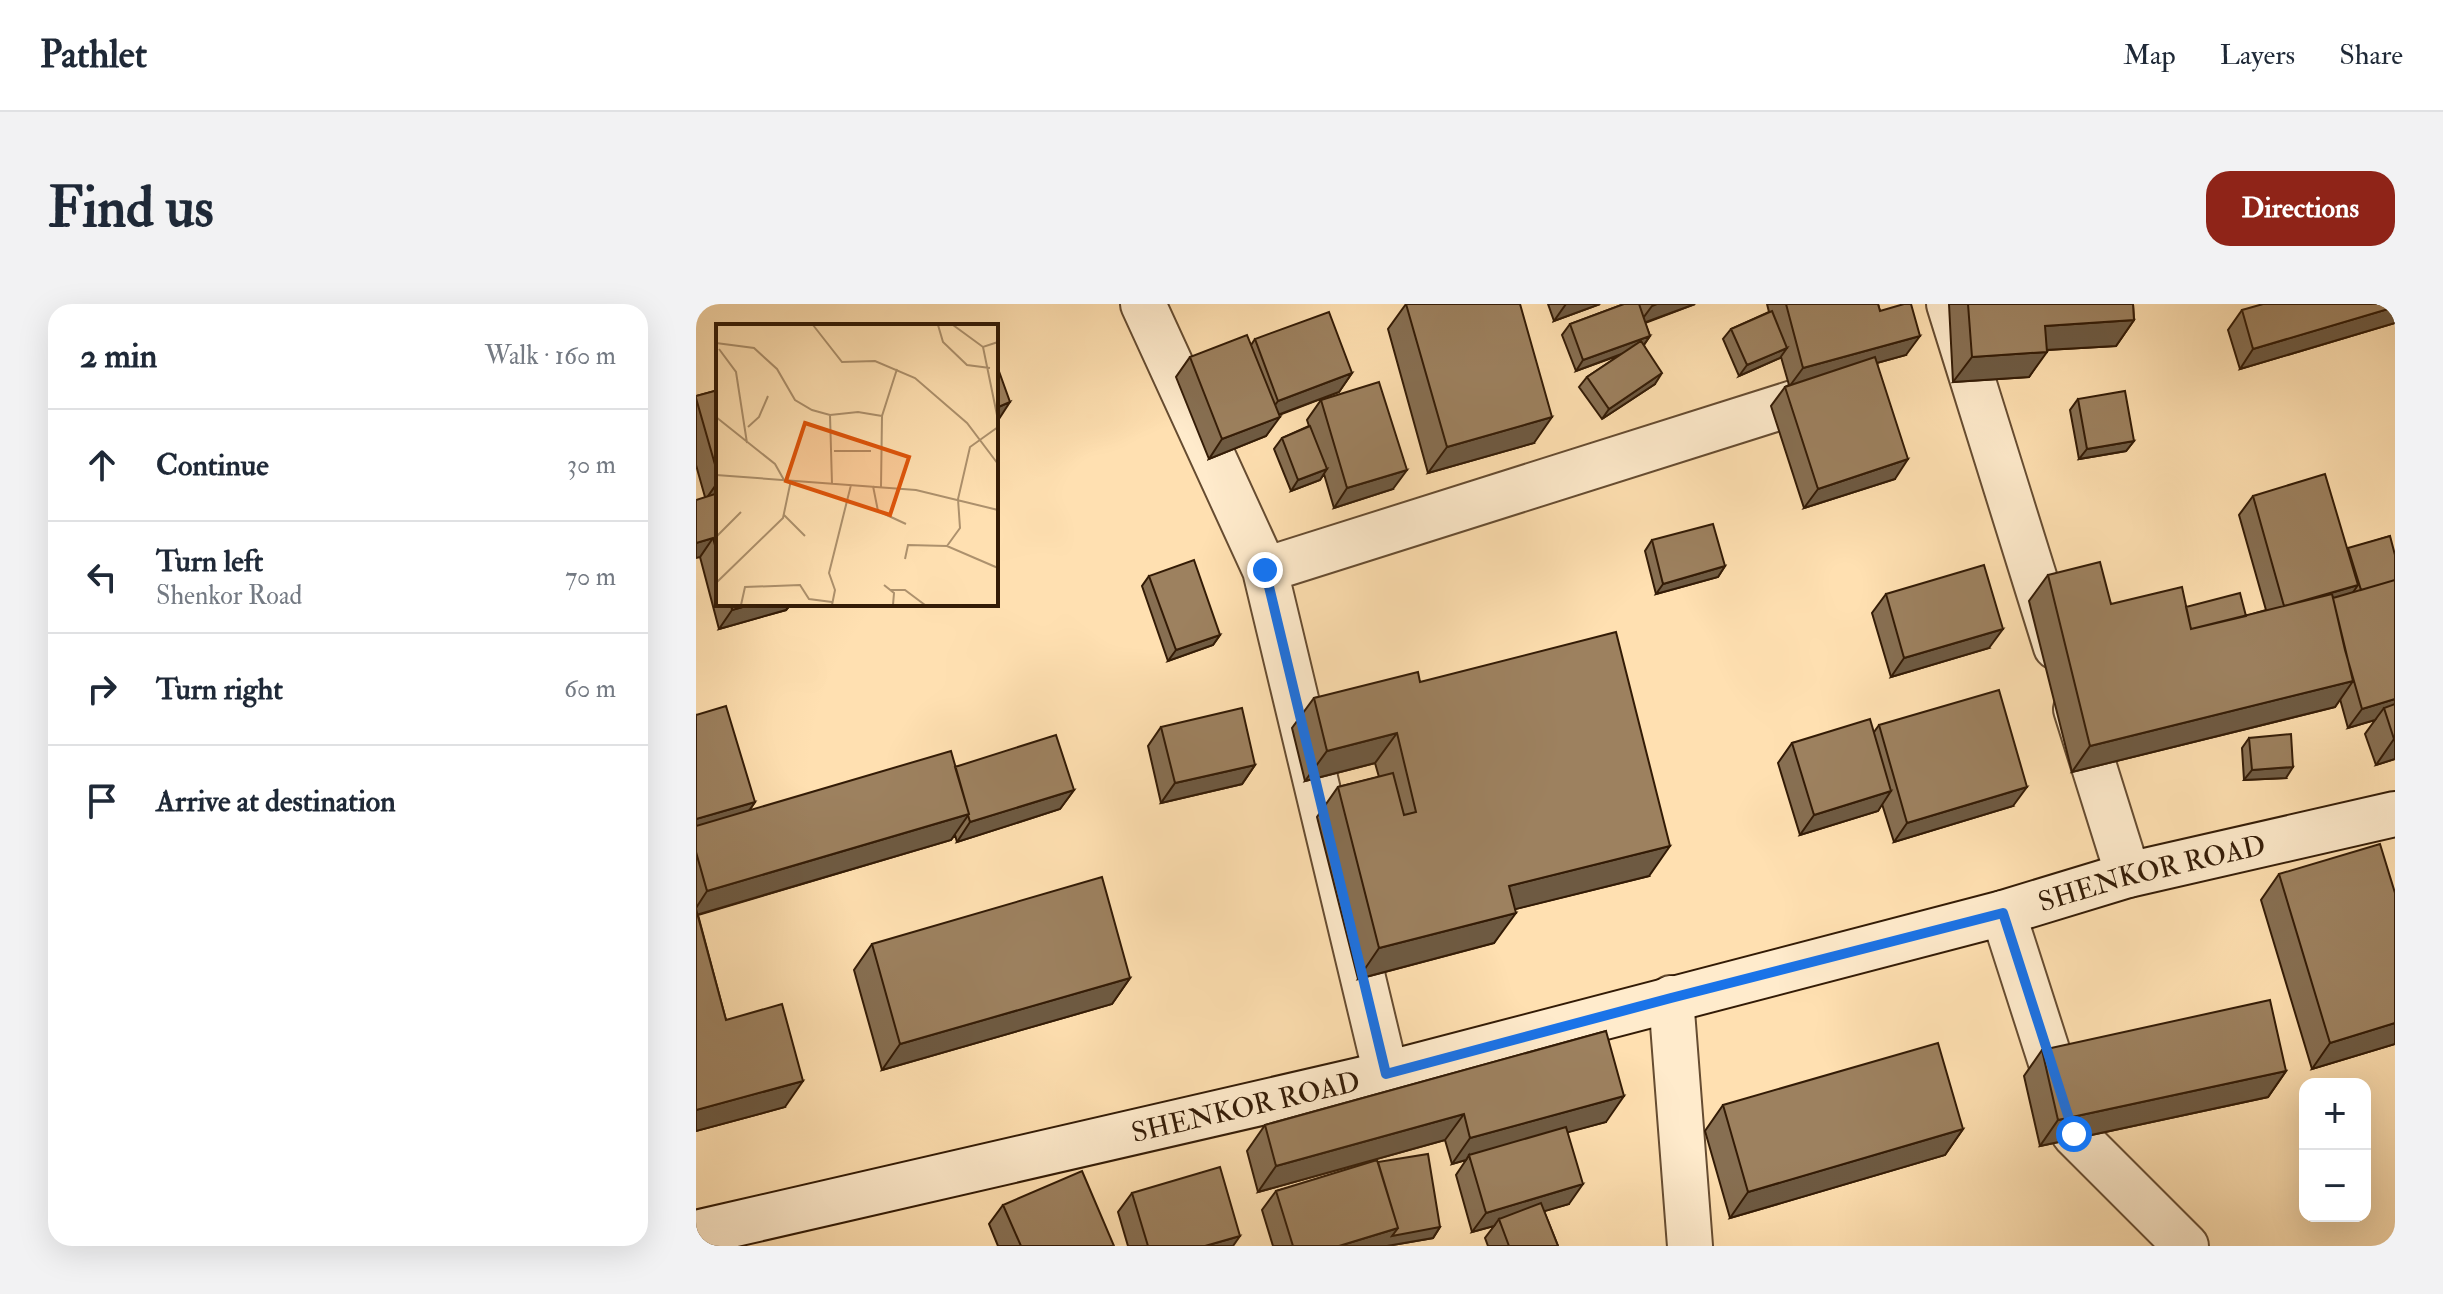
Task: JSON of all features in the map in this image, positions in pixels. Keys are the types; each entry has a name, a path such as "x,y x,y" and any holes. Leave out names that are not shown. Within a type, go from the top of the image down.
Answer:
{"street":[{"path":"1143,304 1265,570 1386,1074"},
{"path":"1949,304 2128,875"},
{"path":"1265,570 1806,399"},
{"name":"SHENKOR ROAD","path":"696,1233 769,1232 2003,913 2128,875 2395,814"},
{"path":"2003,913 2074,1134 2186,1246"},
{"path":"1671,998 1690,1246"}],"building":[{"path":"1406,304 1520,304 1552,417 1447,447"},
{"path":"1624,304 1639,304 1650,336 1583,360 1570,324"},
{"path":"1786,304 1878,304 1880,311 1911,304 1920,336 1803,368"},
{"path":"1968,304 2133,304 2134,320 2045,326 2047,352 1972,357"},
{"path":"2263,304 2395,304 2395,307 2253,349 2242,310"},
{"path":"1772,311 1787,348 1747,365 1731,329"},
{"path":"1329,312 1352,373 1278,401 1255,339"},
{"path":"1247,335 1280,417 1222,439 1190,357"},
{"path":"1641,341 1662,373 1609,409 1587,377"},
{"path":"1875,357 1908,459 1818,489 1785,387"},
{"path":"998,369 1010,402 998,407"},
{"path":"1379,382 1407,470 1347,488 1321,400"},
{"path":"716,391 716,468 696,396"},
{"path":"2125,391 2134,441 2087,449 2078,399"},
{"path":"1310,426 1327,469 1298,480 1282,438"},
{"path":"2325,474 2358,585 2284,606 2253,496"},
{"path":"716,494 716,549 713,538 696,543 696,500"},
{"path":"1713,524 1725,566 1663,584 1652,540"},
{"path":"2390,536 2395,555 2395,580 2361,590 2348,548"},
{"path":"1194,560 1220,635 1176,650 1149,576"},
{"path":"2100,562 2111,604 2182,587 2191,629 2332,594 2353,681 2090,746 2048,575"},
{"path":"1984,565 2003,629 1904,658 1886,594"},
{"path":"2395,580 2395,699 2362,709 2333,598"},
{"path":"2240,593 2246,616 2191,629 2186,607"},
{"path":"1616,632 1670,846 1509,886 1516,913 1379,948 1338,787 1393,773 1404,815 1416,812 1397,733 1327,751 1314,698 1418,672 1420,682"},
{"path":"1999,690 2027,787 1907,823 1879,725"},
{"path":"2395,704 2395,739 2394,739 2384,708"},
{"path":"726,706 755,802 696,819 696,715"},
{"path":"1242,708 1255,765 1175,783 1161,727"},
{"path":"1870,719 1891,791 1814,815 1792,743"},
{"path":"2291,734 2293,767 2252,770 2249,738"},
{"path":"1056,735 1074,790 970,822 955,767"},
{"path":"951,751 969,814 707,891 696,852 696,826"},
{"path":"2380,844 2395,893 2395,1023 2330,1043 2279,874"},
{"path":"1102,877 1130,978 900,1044 872,944"},
{"path":"696,909 726,1020 782,1004 803,1081 696,1110"},
{"path":"2270,1000 2286,1071 2058,1120 2042,1050"},
{"path":"1606,1031 1624,1096 1470,1138 1464,1114 1276,1166 1265,1125"},
{"path":"1938,1043 1963,1129 1748,1192 1723,1105"},
{"path":"1566,1127 1583,1184 1486,1213 1469,1155"},
{"path":"1428,1154 1440,1227 1392,1236 1398,1228 1378,1162"},
{"path":"1377,1160 1398,1228 1339,1246 1293,1246 1276,1191"},
{"path":"1220,1167 1240,1236 1205,1246 1148,1246 1132,1193"},
{"path":"1082,1171 1114,1246 1021,1246 1003,1205"},
{"path":"1541,1203 1558,1246 1509,1246 1499,1219"}],"route":[{"path":"1265,570 1386,1074 2003,913 2074,1134"}]}
